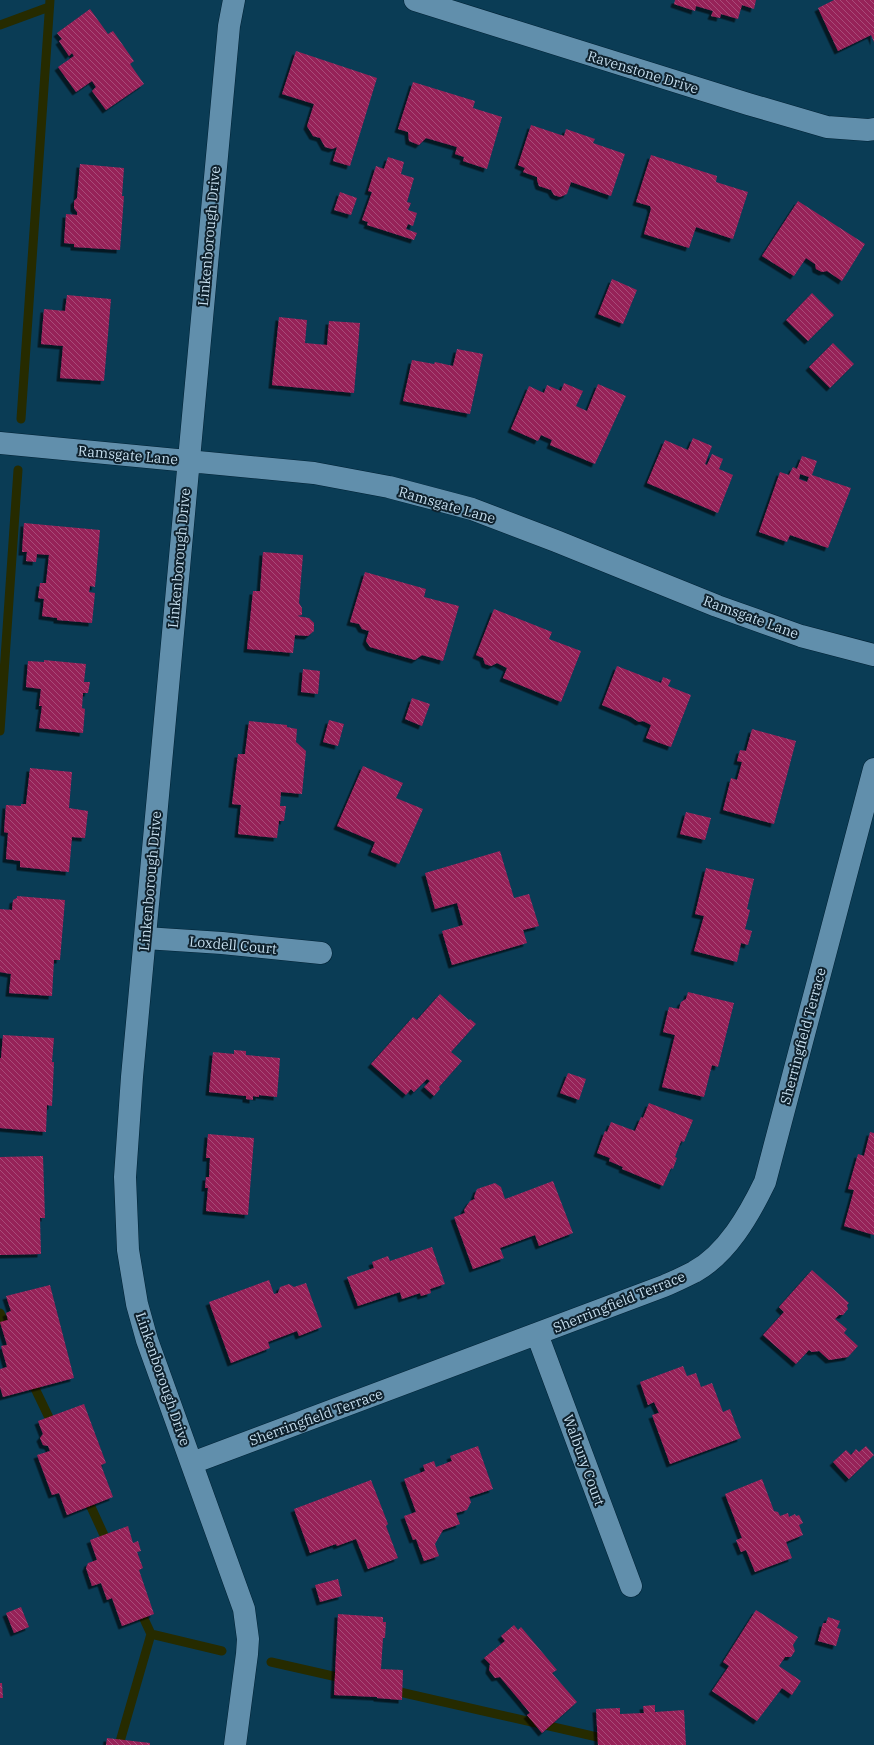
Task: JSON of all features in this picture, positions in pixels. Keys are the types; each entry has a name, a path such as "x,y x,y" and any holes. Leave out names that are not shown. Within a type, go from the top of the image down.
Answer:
{"street":[{"name":"Linkenborough Drive","path":"234,0 228,34 188,460 132,1077 125,1177 128,1250 137,1304 147,1340 244,1609 248,1647 235,1745"},
{"name":"Ravenstone Drive","path":"415,0 748,104 827,127 868,130 874,129"},
{"name":"Ramsgate Lane","path":"0,443 314,473 389,487 472,510 556,540 717,606 801,636 874,655"},
{"name":"Sherringfield Terrace","path":"192,1463 664,1286 695,1272 709,1262 731,1239 751,1211 765,1182 874,769"},
{"name":"Loxdell Court","path":"145,938 222,943 321,953"},
{"name":"Walbury Court","path":"537,1334 631,1586"}],"building":[{"path":"675,0 756,0 754,9 742,5 738,19 721,14 720,18 711,16 713,11 696,6 695,11 674,4"},
{"path":"834,0 874,0 874,42 871,35 838,51 818,8"},
{"path":"90,9 108,34 113,31 134,61 130,64 144,84 106,110 92,91 96,87 92,81 76,92 58,67 74,56 72,53 69,56 59,41 62,39 57,33"},
{"path":"296,51 377,78 350,166 333,161 337,147 332,149 325,147 320,138 313,136 307,126 314,104 282,94"},
{"path":"413,82 475,101 473,108 502,117 487,169 463,161 464,157 455,154 457,147 426,138 419,145 409,141 408,132 398,129"},
{"path":"531,125 564,136 566,129 595,139 593,143 625,154 611,196 571,182 567,194 560,197 554,195 551,190 539,186 537,177 523,172 525,168 518,165"},
{"path":"651,155 717,176 716,182 748,192 733,239 696,227 689,248 644,234 651,209 650,206 636,202"},
{"path":"388,157 404,162 401,174 414,178 407,202 411,203 408,210 417,213 413,226 408,224 406,229 417,233 414,240 367,225 368,222 362,220 372,192 368,191 376,166 384,169"},
{"path":"80,164 124,168 122,196 124,196 120,250 74,247 74,244 64,243 66,214 77,215 74,208 74,201 77,198"},
{"path":"340,192 357,198 351,215 334,210"},
{"path":"798,201 865,244 842,281 827,271 822,272 816,269 815,264 806,258 794,276 762,256"},
{"path":"612,279 637,290 623,324 598,314"},
{"path":"812,293 834,315 808,341 786,320"},
{"path":"67,295 111,299 104,381 60,378 63,346 41,344 44,309 65,311"},
{"path":"279,317 307,320 305,343 327,345 329,321 360,323 354,393 272,385"},
{"path":"833,343 854,364 830,388 809,367"},
{"path":"457,349 483,354 470,414 403,401 412,360 434,364 435,362 453,366"},
{"path":"564,383 583,391 576,406 587,411 598,384 626,396 595,464 550,445 552,440 541,435 538,441 511,429 529,386 544,393 547,385 561,391"},
{"path":"693,438 712,446 705,464 707,465 712,454 723,459 719,469 733,475 718,513 647,483 665,440 688,450"},
{"path":"802,456 817,461 812,475 851,488 828,548 790,535 787,542 759,532 780,472 789,475 793,467 797,469","holes":["800,474 809,477 807,482 799,479"]},
{"path":"24,523 100,530 95,587 90,586 89,592 95,593 92,623 57,620 57,618 42,616 44,599 38,598 40,583 46,583 49,555 37,554 36,562 26,561 27,552 22,552"},
{"path":"263,552 303,555 299,603 302,608 302,615 297,616 309,618 314,623 314,631 308,636 295,635 293,653 247,649 253,591 260,591"},
{"path":"365,572 426,589 424,597 459,606 443,661 422,655 415,660 370,647 366,641 369,631 362,629 359,624 350,622"},
{"path":"494,609 552,632 549,639 581,651 561,702 503,678 507,668 497,663 491,666 485,664 483,658 476,655"},
{"path":"44,660 86,664 84,682 90,682 88,693 83,693 82,708 85,709 83,733 39,728 42,706 39,706 41,689 26,687 28,661 44,662"},
{"path":"617,666 661,683 663,677 671,680 668,686 691,695 671,747 646,738 651,725 643,721 639,722 631,717 602,705"},
{"path":"303,669 320,671 318,694 301,692"},
{"path":"412,698 430,704 422,726 405,719"},
{"path":"329,720 344,724 338,746 323,742"},
{"path":"249,721 287,725 287,727 297,729 296,742 306,751 302,794 281,792 280,806 286,806 284,821 279,821 277,838 238,834 241,805 232,804 238,754 245,754"},
{"path":"752,729 796,741 774,824 723,810 731,778 737,780 742,762 737,761 740,750 746,751"},
{"path":"363,766 403,783 396,798 423,809 399,864 371,852 375,842 337,826"},
{"path":"30,768 72,772 69,808 88,811 85,838 72,837 69,872 20,867 20,861 6,859 8,833 4,832 6,805 21,806 21,804 26,804"},
{"path":"686,812 711,818 705,840 680,834"},
{"path":"500,851 514,898 529,894 539,926 523,930 527,943 452,965 442,931 463,925 457,903 435,909 425,873"},
{"path":"706,868 754,879 747,909 750,910 745,929 752,931 748,945 741,943 737,962 694,951 704,916 695,914"},
{"path":"17,896 65,900 60,960 54,960 52,996 9,993 11,974 0,972 0,909 12,910 13,900 17,898"},
{"path":"688,992 734,1003 718,1067 712,1065 704,1097 662,1087 675,1035 663,1032 669,1007 679,1009 681,1002 686,999"},
{"path":"440,994 469,1020 470,1019 476,1024 451,1052 462,1061 439,1087 440,1089 434,1096 424,1087 430,1081 427,1079 414,1092 411,1089 406,1095 371,1064 413,1017 417,1020"},
{"path":"3,1035 54,1038 52,1062 54,1062 52,1106 47,1105 46,1132 0,1128 0,1058"},
{"path":"234,1050 246,1051 246,1055 280,1058 277,1097 259,1095 259,1097 253,1096 253,1100 246,1099 246,1096 209,1092 213,1052 234,1054"},
{"path":"568,1073 586,1079 579,1100 560,1093"},
{"path":"649,1103 693,1120 684,1142 681,1141 675,1157 677,1158 673,1169 671,1168 663,1186 622,1169 623,1167 609,1161 610,1158 597,1153 605,1131 607,1132 611,1122 635,1131 641,1117 643,1118"},
{"path":"870,1132 874,1133 874,1235 844,1226 854,1190 848,1189 858,1154 864,1156"},
{"path":"208,1134 254,1138 248,1215 206,1211 208,1188 205,1188 206,1177 209,1177 210,1158 206,1158"},
{"path":"43,1156 45,1218 40,1218 41,1254 0,1255 0,1157"},
{"path":"553,1181 573,1233 539,1246 535,1235 500,1248 504,1258 473,1269 454,1217 465,1213 464,1210 470,1201 475,1199 474,1197 477,1189 495,1183 501,1187 505,1199"},
{"path":"432,1247 445,1284 430,1289 431,1293 421,1296 420,1293 402,1299 400,1292 358,1306 347,1277 374,1268 372,1262 388,1256 390,1261"},
{"path":"812,1270 849,1303 847,1305 848,1309 843,1315 839,1315 835,1319 847,1329 844,1333 858,1346 848,1357 829,1360 819,1351 812,1352 809,1350 796,1364 763,1335 784,1312 779,1307"},
{"path":"269,1280 274,1294 278,1293 280,1287 289,1284 294,1287 306,1283 322,1327 299,1336 297,1331 268,1342 270,1348 231,1363 209,1302"},
{"path":"50,1285 74,1378 3,1397 0,1387 0,1369 7,1367 1,1346 7,1345 0,1322 8,1320 6,1313 11,1311 6,1296"},
{"path":"683,1366 687,1376 696,1373 701,1387 712,1383 723,1412 730,1409 741,1438 670,1464 652,1415 659,1413 654,1402 648,1405 640,1382"},
{"path":"84,1404 106,1463 101,1465 113,1497 67,1515 59,1493 52,1495 37,1455 50,1451 48,1446 43,1445 40,1438 43,1434 38,1421"},
{"path":"478,1446 493,1489 469,1497 471,1502 467,1510 456,1513 460,1524 443,1530 435,1544 439,1556 424,1561 416,1539 413,1540 404,1516 416,1512 404,1479 425,1471 423,1465 434,1461 436,1467 452,1461 450,1456"},
{"path":"866,1446 874,1455 849,1479 833,1462 846,1450 851,1455 856,1449 859,1452"},
{"path":"762,1479 774,1511 778,1512 780,1516 788,1513 789,1517 795,1514 796,1516 799,1515 803,1523 799,1525 803,1535 786,1542 792,1558 755,1572 746,1550 741,1552 736,1540 742,1538 725,1494"},
{"path":"371,1480 388,1524 386,1526 398,1558 368,1569 356,1539 310,1553 294,1509"},
{"path":"128,1526 133,1543 138,1541 141,1551 137,1552 143,1568 139,1570 154,1614 122,1626 112,1598 107,1600 101,1583 92,1586 86,1568 88,1563 97,1560 90,1540"},
{"path":"338,1579 342,1596 320,1602 315,1585"},
{"path":"21,1607 29,1627 14,1633 6,1613"},
{"path":"756,1610 798,1637 793,1645 795,1651 791,1657 785,1657 779,1666 801,1681 792,1695 782,1688 757,1721 712,1691 729,1666 723,1662"},
{"path":"338,1614 383,1617 383,1622 386,1622 385,1638 383,1638 381,1669 403,1670 402,1700 334,1695"},
{"path":"828,1617 840,1621 837,1628 841,1629 836,1646 818,1641 823,1623 826,1623"},
{"path":"514,1625 518,1630 521,1627 557,1670 552,1673 577,1702 542,1733 527,1715 530,1713 500,1677 495,1678 489,1670 490,1664 484,1658 505,1641 501,1636"},
{"path":"0,1683 2,1683 3,1698 0,1698"},
{"path":"655,1705 655,1712 684,1710 686,1745 598,1745 596,1709 620,1708 620,1714 644,1713 643,1706"},
{"path":"107,1738 150,1743 150,1745 106,1745"}],"waterway":[{"path":"21,419 50,0"},
{"path":"0,25 49,7"},
{"path":"0,731 18,470"},
{"path":"0,1313 9,1332"},
{"path":"30,1378 54,1428"},
{"path":"86,1496 109,1546"},
{"path":"119,1745 151,1634 139,1608"},
{"path":"151,1634 222,1651"},
{"path":"271,1662 346,1679"},
{"path":"391,1690 632,1745"}]}
